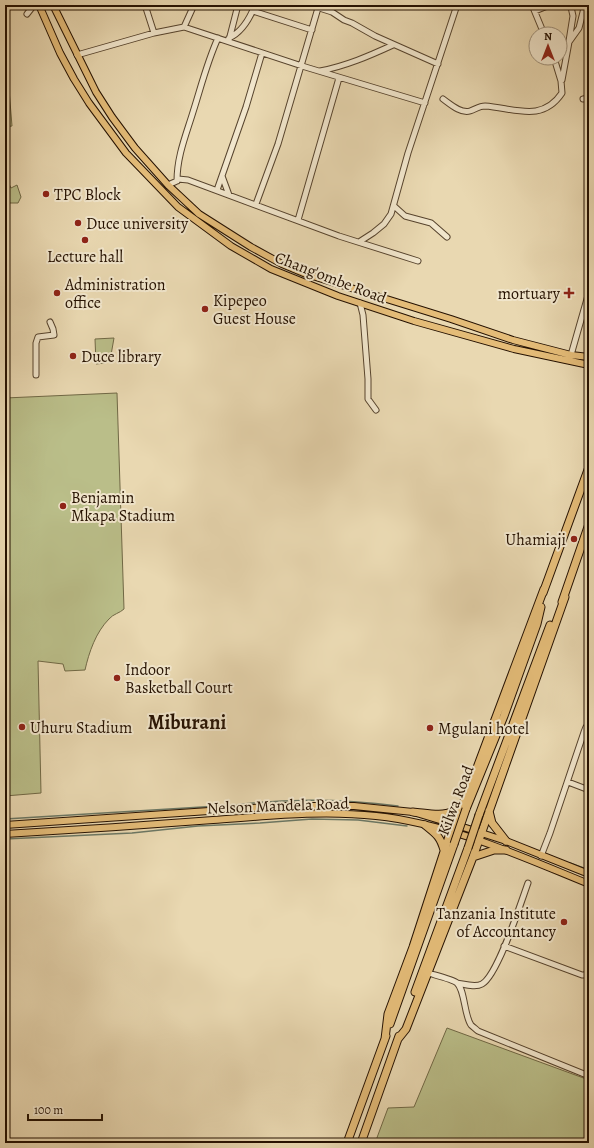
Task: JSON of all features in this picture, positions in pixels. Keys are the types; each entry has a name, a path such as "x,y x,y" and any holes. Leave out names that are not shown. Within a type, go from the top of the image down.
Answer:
{"highway":[{"name":"Kilwa Road","path":"347,1143 364,1101 466,809 504,716 537,624 544,589 589,467"},
{"name":"Kilwa Road","path":"361,1143 552,620 565,598 589,524"},
{"path":"385,1039 388,1014 413,947 444,850 544,589"},
{"path":"398,1039 406,1029 473,858 565,598"},
{"path":"413,812 437,814 453,812 464,801"},
{"path":"489,811 492,823 506,841"},
{"path":"425,825 437,834 441,840 444,850"},
{"path":"473,858 494,850 506,850"}],"main road":[{"name":"Chang'ombe Road","path":"39,5 60,53 74,79 89,103 126,153 178,207 231,246 262,264 304,283 428,326 514,349 589,365"},
{"name":"Chang'ombe Road","path":"52,5 96,92 112,117 135,148 168,186 199,214 251,247 294,269 513,340 571,355 589,357"},
{"name":"Nelson Mandela Road","path":"5,825 239,809 316,805 354,806 413,812 589,884"},
{"name":"Nelson Mandela Road","path":"5,834 319,813 377,816 425,825 481,832 589,874"}],"street":[{"path":"27,14 34,5"},
{"path":"145,5 154,33"},
{"path":"184,27 194,5"},
{"path":"229,40 238,5"},
{"path":"229,40 242,29 255,5"},
{"path":"310,5 332,12 344,20 393,45 438,64"},
{"path":"359,242 384,224 391,214 408,154 457,5"},
{"path":"532,5 541,26"},
{"path":"535,11 550,5"},
{"path":"569,42 579,28 584,8 587,5"},
{"path":"443,99 461,110 469,111 481,106 512,111 532,112 543,110 552,104 562,94 562,81 573,16 572,7"},
{"path":"256,204 278,144 318,8"},
{"path":"253,11 312,30"},
{"path":"77,55 154,33 184,27 229,40 262,53 339,78 425,103"},
{"path":"177,181 178,160 182,143 208,60 218,38"},
{"path":"319,71 338,67 393,45"},
{"path":"217,190 248,100 262,53"},
{"path":"557,66 562,81"},
{"path":"298,220 339,78"},
{"path":"583,99 589,98"},
{"path":"222,176 229,195"},
{"path":"168,186 178,179 188,180 359,242 418,261"},
{"path":"394,206 405,216 431,223 447,237"},
{"path":"571,355 589,292"},
{"path":"360,303 363,320 369,400 376,410"},
{"path":"36,375 36,343 38,337 54,335 50,322"},
{"path":"541,856 568,782 584,732 586,727 589,727"},
{"path":"568,782 589,790"},
{"path":"428,973 441,976 457,983 478,986 483,984 490,975 513,927 528,882"},
{"path":"504,946 582,975 586,975 589,968"},
{"path":"457,983 461,991 471,1025 478,1031 589,1076"}],"green space":[{"path":"7,65 12,126 5,127 5,66"},
{"path":"9,184 11,188 17,185 21,197 18,203 5,203 5,185"},
{"path":"114,338 111,355 105,363 96,364 95,339"},
{"name":"Benjamin Mkapa Stadium","path":"117,393 124,609 111,617 100,630 91,649 85,670 65,671 63,664 38,661 41,793 5,796 5,398"},
{"path":"447,1028 589,1080 589,1143 375,1143 388,1108 414,1107"}],"waterway":[{"path":"5,819 296,800 357,802 398,806"},
{"path":"5,839 132,833 198,826 312,819 358,820 407,826"},
{"path":"570,863 589,870"}],"place":[{"name":"TPC Block","path":"46,194"},
{"name":"Duce university","path":"78,223"},
{"name":"Lecture hall","path":"85,240"},
{"name":"Administration office","path":"57,293"},
{"name":"mortuary","path":"569,293"},
{"name":"Kipepeo Guest House","path":"205,309"},
{"name":"Duce library","path":"73,356"},
{"name":"Benjamin Mkapa Stadium","path":"63,506"},
{"name":"Uhamiaji","path":"574,539"},
{"name":"Indoor Basketball Court","path":"117,678"},
{"name":"Uhuru Stadium","path":"22,727"},
{"name":"Mgulani hotel","path":"430,728"},
{"name":"Tanzania Institute of Accountancy","path":"564,922"}],"district":[{"name":"Miburani","path":"187,722"}]}
